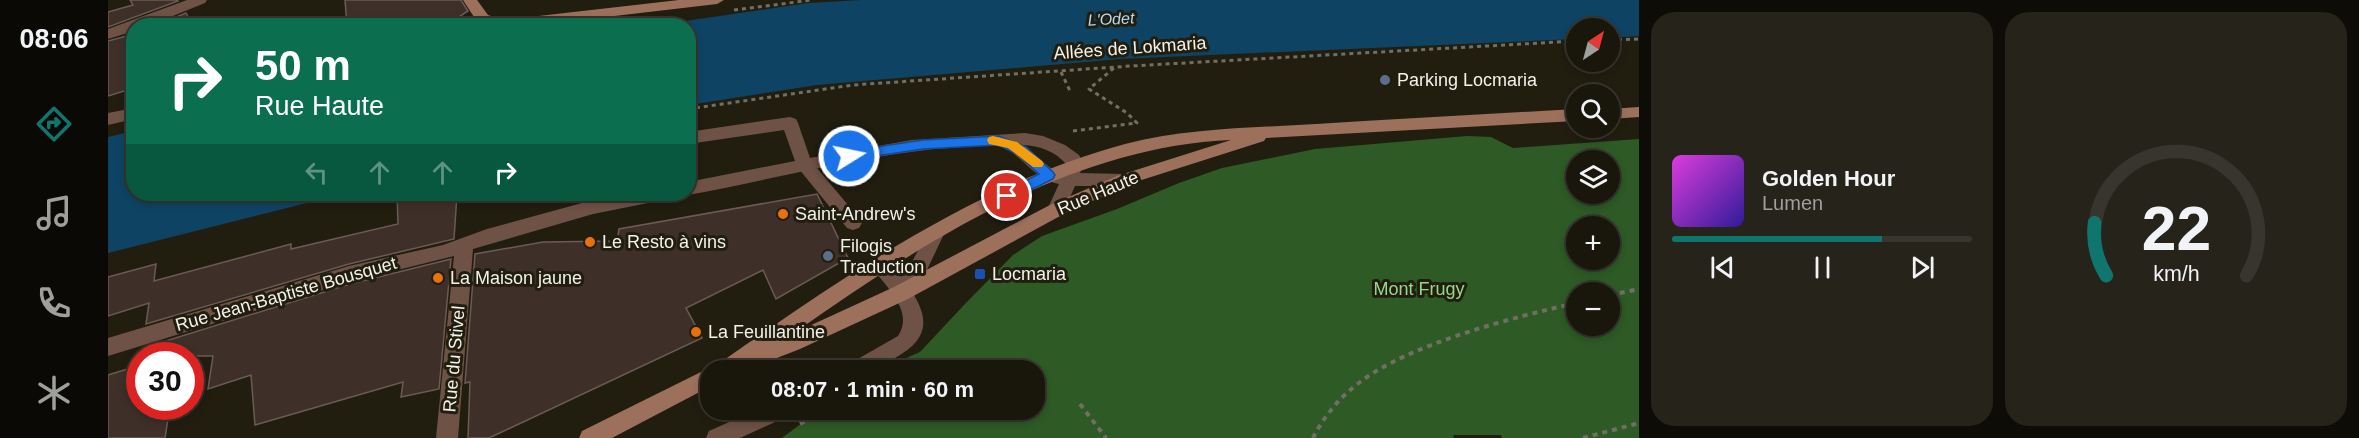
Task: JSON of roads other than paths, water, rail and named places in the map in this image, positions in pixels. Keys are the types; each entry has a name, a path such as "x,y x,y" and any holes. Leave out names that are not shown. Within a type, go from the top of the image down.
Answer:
{"main road":[{"path":"470,0 480,18"},
{"path":"562,18 717,0"},
{"path":"1620,113 1639,112"},
{"path":"1274,132 1566,116"},
{"name":"Rue Haute","path":"738,360 881,265 1048,175 1073,171 1148,144 1226,132 1274,132"},
{"name":"Rue Haute","path":"747,360 793,343 901,293 1056,210 1123,180 1274,132"},
{"path":"590,438 700,382"}],"street":[{"path":"154,18 200,0"},
{"path":"108,34 126,28"},
{"path":"108,119 126,115"},
{"path":"696,137 790,123 798,151 805,165 853,223"},
{"path":"999,140 1022,151 1048,175"},
{"path":"696,187 866,152 923,144 1029,140 1051,145 1071,156 1073,171 1056,210"},
{"path":"1073,171 1123,180"},
{"name":"Rue Jean-Baptiste Bousquet","path":"108,347 283,293 389,264 445,252 464,244 621,201"},
{"path":"901,293 918,269 935,234"},
{"name":"Rue du Stivel","path":"447,438 464,244"},
{"path":"874,360 891,351 910,336 914,314 909,302 881,265"},
{"path":"717,438 756,420"}],"water":[{"name":"L'Odet","path":"862,0 1639,0 1639,36 1620,37 1620,18 1566,18 1566,39 1120,59 817,85 696,104 696,19 808,3"},
{"path":"126,133 126,201 315,201 108,253 108,137"}],"place":[{"name":"Parking Locmaria","path":"1385,80"},
{"name":"Saint-Andrew's","path":"783,214"},
{"name":"Le Resto à vins","path":"590,242"},
{"name":"Filogis Traduction","path":"828,256"},
{"name":"Locmaria","path":"980,274"},
{"name":"La Maison jaune","path":"438,278"},
{"name":"La Feuillantine","path":"696,332"}],"park label":[{"name":"Mont Frugy","path":"1419,289"}]}
